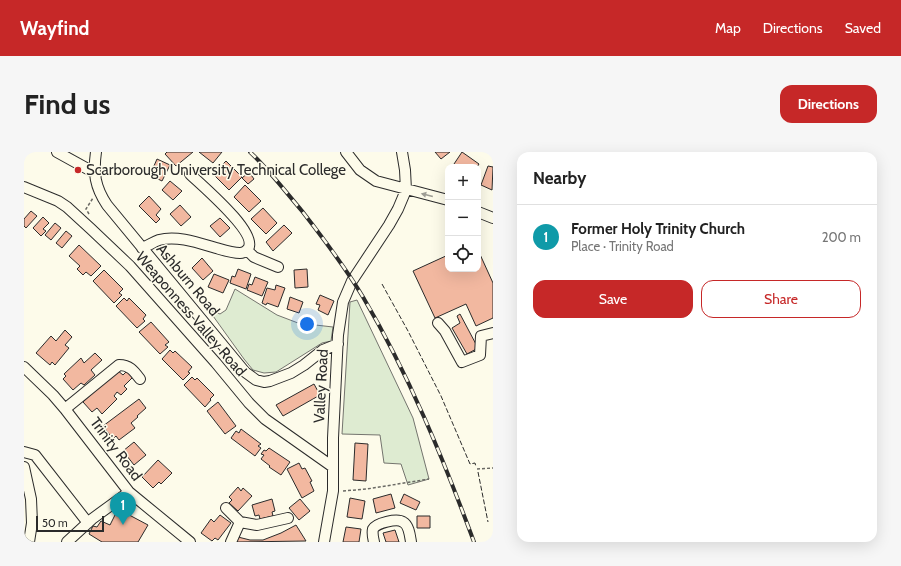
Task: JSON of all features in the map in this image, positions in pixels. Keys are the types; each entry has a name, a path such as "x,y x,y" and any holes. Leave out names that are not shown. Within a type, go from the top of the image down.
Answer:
{"street":[{"path":"57,152 95,173"},
{"path":"346,152 360,170 376,181 445,199"},
{"name":"Valley Road","path":"324,542 333,491 338,325 343,302 352,280 389,225 406,190 402,152"},
{"name":"Ashburn Road","path":"95,153 96,183 98,190 107,205 245,372 256,380 264,382 270,381 291,373 323,350 338,344"},
{"path":"142,248 159,240 176,239 196,242 228,251 242,253 249,247 249,241 242,227 228,209 190,174"},
{"name":"Weaponness Valley Road","path":"24,188 58,201 67,207 130,266 216,363 249,404 265,419 333,467"},
{"path":"481,213 493,218"},
{"path":"247,250 254,257 278,267"},
{"path":"438,323 445,331 462,362 480,355 481,336 493,333"},
{"path":"65,409 119,365 126,365 132,369 140,379"},
{"name":"Trinity Road","path":"24,367 54,395 129,492 190,542"},
{"path":"24,452 35,455 88,523"},
{"path":"24,467 31,499 32,523 29,542"},
{"path":"67,542 88,523 129,492"},
{"path":"226,508 240,522 257,525 288,518"},
{"path":"374,542 373,529 378,524 396,520 402,521 407,526 412,542"},
{"path":"231,542 240,522"}],"path":[{"path":"83,222 89,216 86,209 98,190"},
{"path":"477,469 493,468"},
{"path":"333,491 367,489 429,479"}],"green space":[{"path":"235,289 277,315 298,323 333,327 331,341 322,343 276,372 264,373 253,370 208,309 220,314 226,310"},
{"path":"357,300 413,418 429,479 408,485 401,464 384,463 380,435 342,434 350,302"}],"building":[{"path":"167,152 193,152 176,166 165,154"},
{"path":"199,152 222,152 213,163"},
{"path":"435,152 450,152 441,159"},
{"path":"462,152 479,164 454,164"},
{"path":"157,159 170,165 162,181 150,175"},
{"path":"226,161 242,177 229,190 213,174"},
{"path":"488,166 493,167 492,190 481,185"},
{"path":"249,172 254,179 248,184 242,178"},
{"path":"170,181 182,191 173,200 162,190"},
{"path":"245,185 261,201 249,212 234,197"},
{"path":"149,196 161,209 156,215 160,219 156,223 139,206"},
{"path":"180,205 191,217 181,226 170,214"},
{"path":"263,208 277,223 266,234 251,219"},
{"path":"31,211 37,216 26,228 24,226 24,219"},
{"path":"43,217 49,223 43,229 46,231 41,236 33,228"},
{"path":"220,218 230,228 220,237 210,226"},
{"path":"55,223 61,228 51,240 45,235"},
{"path":"284,225 292,233 273,251 266,242"},
{"path":"66,231 72,236 62,248 56,243"},
{"path":"79,245 101,266 91,276 86,272 83,275 77,269 80,266 69,256"},
{"path":"445,256 445,272 481,272 481,257 493,283 493,318 476,326 466,304 435,318 413,271"},
{"path":"202,258 213,271 203,280 192,268"},
{"path":"238,269 251,274 246,289 230,283 232,276 235,277"},
{"path":"307,269 308,287 295,288 294,270"},
{"path":"104,270 123,289 119,293 122,295 114,303 93,281"},
{"path":"214,274 229,280 223,293 208,287"},
{"path":"255,277 268,282 262,296 247,290 249,284 252,285"},
{"path":"276,285 285,288 278,307 267,303 266,305 262,303 267,288 275,290"},
{"path":"320,295 334,301 328,315 318,310 320,305 316,304"},
{"path":"290,297 303,302 299,313 287,309"},
{"path":"124,298 127,301 129,298 146,315 143,319 145,321 137,328 116,306"},
{"path":"460,314 478,348 467,354 452,328 460,323 457,316"},
{"path":"151,322 169,342 165,345 168,347 160,354 139,332"},
{"path":"65,330 72,337 65,345 69,348 55,365 52,362 50,365 36,353 51,336 56,341"},
{"path":"170,350 173,353 175,351 192,367 188,372 190,373 183,380 162,359"},
{"path":"95,353 102,360 91,370 95,375 84,385 81,383 73,390 63,379 66,376 64,374 81,358 84,363"},
{"path":"117,370 123,375 127,371 133,377 124,386 127,389 121,395 117,392 114,396 117,399 102,414 97,408 92,412 83,402"},
{"path":"192,377 195,380 197,378 214,395 205,407 184,385"},
{"path":"314,384 320,395 283,416 276,405"},
{"path":"139,399 146,408 131,423 135,428 119,440 116,436 113,439 103,426"},
{"path":"218,402 236,426 225,434 207,411"},
{"path":"241,429 261,444 258,446 261,448 255,456 231,438 236,431 239,433"},
{"path":"134,442 146,455 134,465 123,451"},
{"path":"355,443 368,444 366,481 353,480"},
{"path":"269,448 290,462 281,475 269,467 270,466 261,459 264,455 261,454 264,450 266,451"},
{"path":"158,460 172,473 161,484 159,482 153,488 142,477"},
{"path":"299,463 302,469 305,468 312,481 310,482 314,491 302,498 287,469"},
{"path":"238,487 241,491 243,488 252,496 238,511 229,503 232,500 229,497"},
{"path":"391,494 395,508 376,513 373,499"},
{"path":"404,494 420,502 416,510 400,503"},
{"path":"350,498 365,501 362,519 347,517"},
{"path":"272,499 275,511 272,512 273,516 260,519 259,515 255,516 252,505"},
{"path":"300,499 310,511 299,520 289,508"},
{"path":"118,509 148,525 138,542 102,542 89,534 93,526 97,527 101,521 110,525"},
{"path":"220,515 231,523 218,540 215,538 212,541 201,533 211,519 214,522"},
{"path":"417,516 430,516 430,528 417,528"},
{"path":"296,525 306,541 237,542 238,537 250,540 263,540"},
{"path":"346,527 361,529 359,542 343,542"},
{"path":"395,530 399,542 386,542 383,533"}],"railway":[{"path":"250,152 270,173 326,242 356,286 380,326 424,417 474,542"}],"fence":[{"path":"382,284 441,396 470,464 475,463 476,467"},
{"path":"478,472 488,522"}],"place":[{"name":"Scarborough University Technical College","path":"78,170"},
{"name":"Former Holy Trinity Church","path":"123,525"}]}
